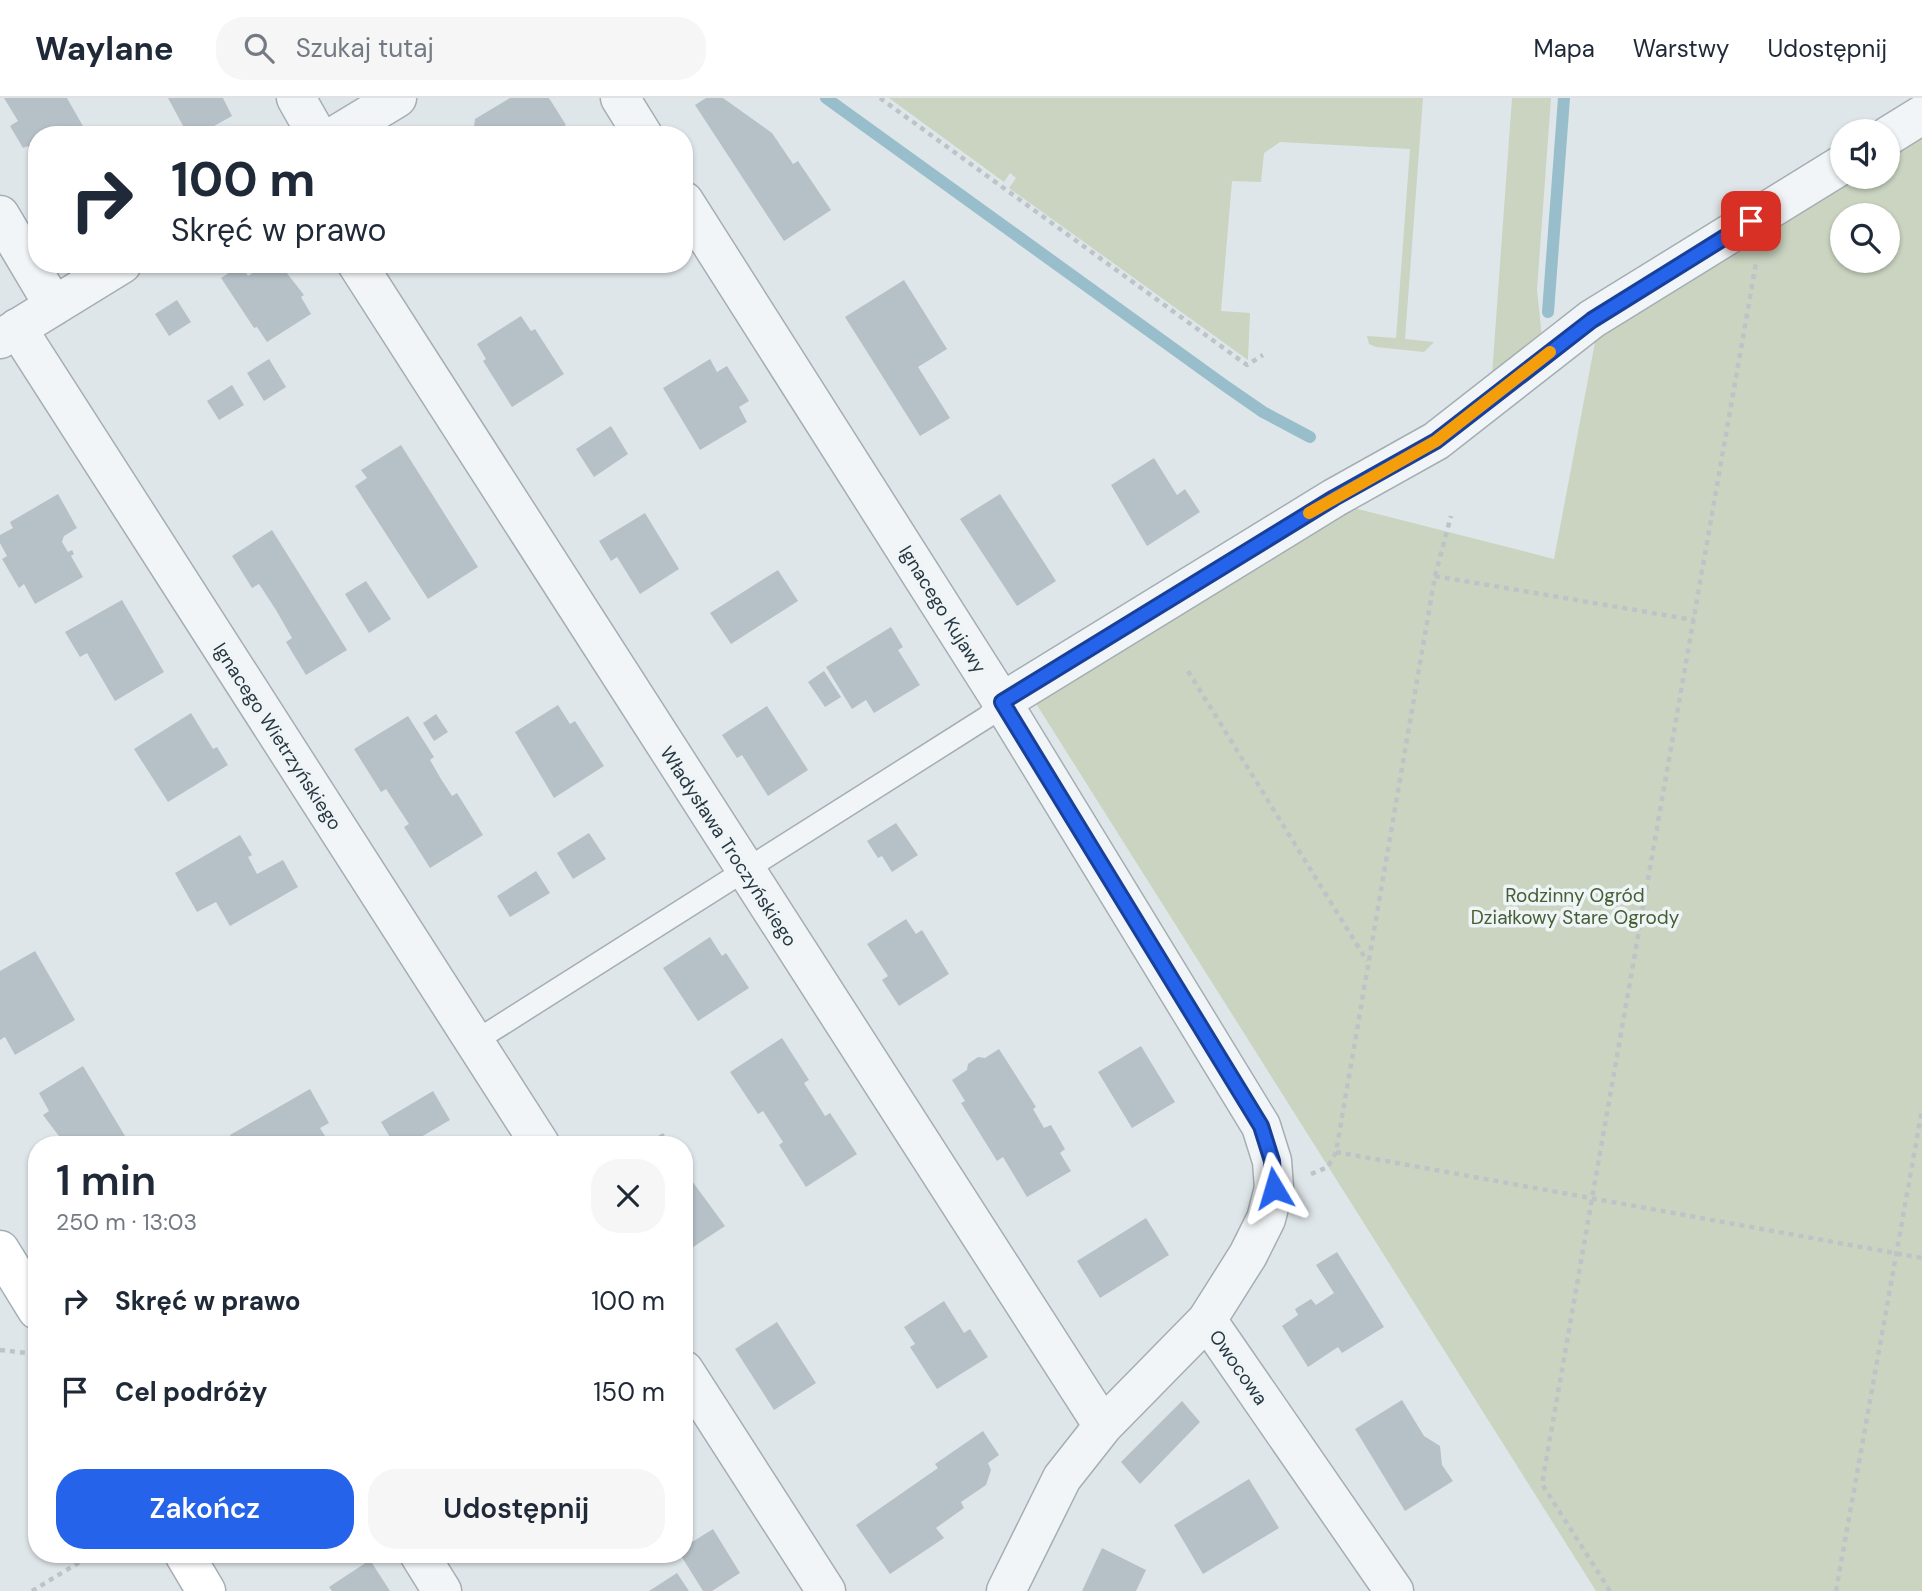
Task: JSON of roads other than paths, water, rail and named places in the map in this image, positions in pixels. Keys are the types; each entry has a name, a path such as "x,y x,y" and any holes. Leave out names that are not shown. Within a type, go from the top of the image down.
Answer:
{"street":[{"path":"296,98 312,126"},
{"path":"351,126 397,98"},
{"path":"620,98 637,126"},
{"path":"1900,129 1922,116"},
{"path":"1002,702 1334,498 1436,441 1592,320 1830,172"},
{"path":"0,215 28,262"},
{"name":"Ignacego Kujawy","path":"693,215 1002,702 1261,1126 1269,1149 1274,1188 1266,1219 1207,1320"},
{"path":"34,273 54,306"},
{"path":"8,334 107,273"},
{"name":"Władysława Troczyńskiego","path":"362,273 1103,1426"},
{"name":"Ignacego Wietrzyńskiego","path":"8,334 535,1136"},
{"path":"0,1250 28,1295"},
{"name":"Owocowa","path":"1006,1591 1062,1478 1103,1426 1207,1320 1394,1591"},
{"path":"693,1384 826,1591"},
{"path":"189,1563 206,1591"},
{"path":"425,1563 442,1591"}],"lane":[{"path":"474,1042 987,717 1002,702"}],"waterway":[{"path":"826,98 1224,385 1263,412 1310,437"},
{"path":"1548,312 1564,98"}],"park label":[{"name":"Rodzinny Ogród Działkowy Stare Ogrody","path":"1575,906"}]}
